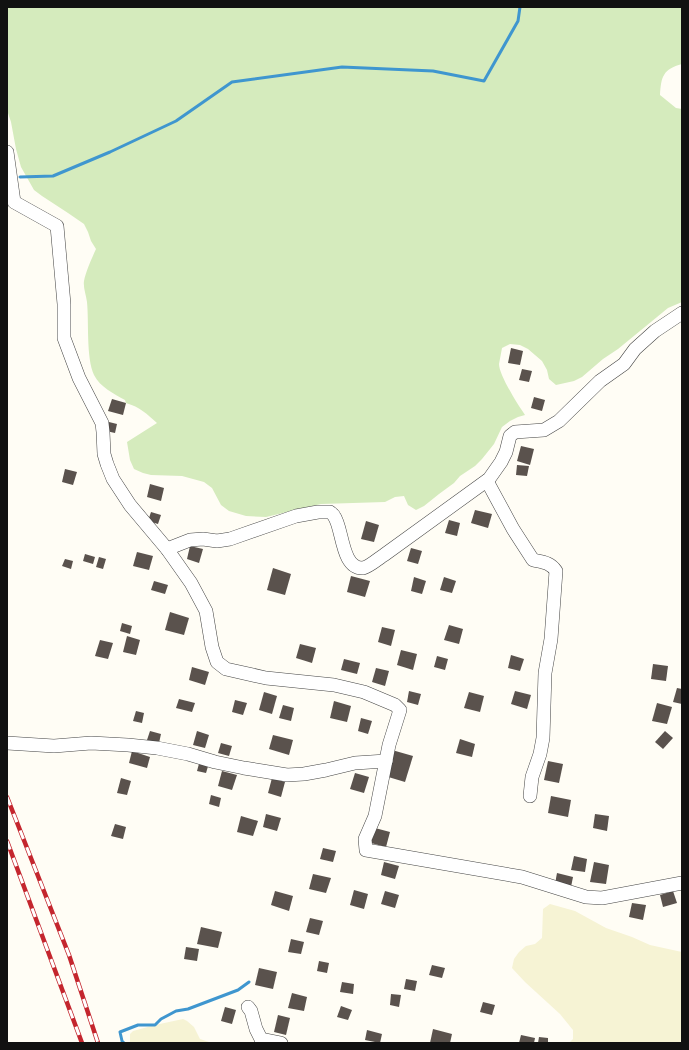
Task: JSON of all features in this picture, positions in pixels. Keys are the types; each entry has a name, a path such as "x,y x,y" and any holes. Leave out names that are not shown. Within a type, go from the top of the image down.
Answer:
{"street":[{"path":"7,152 14,202 57,226 64,304 64,338 79,378 102,423 104,454 113,479 130,505 167,549 191,583 206,611 212,647 217,662 226,669 266,678 334,685 364,692 395,705 400,710 389,745 375,816 365,839 366,850 522,877 586,897 602,898 682,884"},
{"path":"167,549 190,540 203,539 217,541 296,516 318,512 330,512 335,517 343,547 349,561 354,566 363,568 384,555 487,481 501,462 506,452 510,436 515,432 544,430 559,421 600,381 624,364 635,349 655,331 682,313"},
{"path":"487,481 513,529 533,560 547,562 553,566 556,571 551,639 545,673 543,738 540,754 532,777 530,796"},
{"path":"7,744 54,746 91,743 157,748 188,754 215,762 287,775 304,774 355,763 386,761"},
{"path":"248,1007 252,1011 256,1029 261,1039 281,1043"}],"shaded area":[{"path":"550,904 575,911 606,928 650,945 682,952 682,1043 569,1043 573,1039 573,1030 560,1014 512,968 514,959 519,952 526,946 535,944 542,938 543,909"},
{"path":"183,1019 194,1027 200,1039 212,1043 130,1043 130,1034 133,1031"}],"green space":[{"path":"7,7 682,7 682,64 671,68 664,75 661,83 660,95 676,108 682,109 682,302 668,308 582,377 574,381 556,385 549,379 547,370 542,361 528,349 520,345 510,344 502,348 499,364 502,375 509,390 525,415 510,421 502,427 494,444 475,466 460,476 454,483 424,506 416,510 408,505 404,496 395,497 385,502 321,504 266,517 246,516 229,511 221,505 212,488 204,482 182,476 151,475 143,473 134,469 130,460 127,442 157,423 143,411 126,403 125,400 108,390 100,383 91,368 88,340 87,302 84,283 96,249 84,224 34,190 21,167 7,110"}],"building":[{"path":"511,348 523,351 520,365 508,363"},
{"path":"522,369 532,371 529,382 519,380"},
{"path":"534,397 545,400 542,411 531,408"},
{"path":"112,399 126,403 123,415 108,411"},
{"path":"109,422 117,424 115,433 106,431"},
{"path":"521,446 534,449 530,465 517,461"},
{"path":"517,465 529,466 527,476 516,475"},
{"path":"65,469 77,472 73,485 62,482"},
{"path":"150,484 164,488 161,501 147,497"},
{"path":"475,510 492,514 488,528 471,523"},
{"path":"151,512 161,515 158,524 148,521"},
{"path":"449,520 460,523 457,536 445,533"},
{"path":"366,521 379,525 374,542 361,539"},
{"path":"190,546 203,549 199,563 187,559"},
{"path":"411,548 422,551 418,564 407,561"},
{"path":"137,552 153,556 149,570 133,566"},
{"path":"85,554 95,557 93,564 83,561"},
{"path":"99,557 106,559 103,569 96,567"},
{"path":"65,559 73,561 71,569 62,566"},
{"path":"273,568 291,574 285,595 267,590"},
{"path":"351,576 370,581 365,597 347,592"},
{"path":"414,577 426,581 422,594 411,591"},
{"path":"444,577 456,581 452,593 440,590"},
{"path":"154,581 168,585 165,594 151,590"},
{"path":"170,612 189,618 184,635 165,630"},
{"path":"122,623 132,626 130,634 120,631"},
{"path":"449,625 463,629 459,644 444,640"},
{"path":"382,627 395,630 391,646 378,642"},
{"path":"127,636 140,640 136,655 123,652"},
{"path":"100,640 113,643 108,659 95,656"},
{"path":"300,644 316,648 312,663 296,658"},
{"path":"401,650 417,654 413,670 397,665"},
{"path":"511,655 524,659 520,671 508,668"},
{"path":"437,656 448,659 445,670 434,667"},
{"path":"344,659 360,663 357,674 341,670"},
{"path":"653,664 668,666 666,681 651,679"},
{"path":"192,667 209,672 205,685 189,680"},
{"path":"376,668 389,671 385,686 372,682"},
{"path":"677,688 682,689 682,704 673,702"},
{"path":"409,691 421,694 418,705 407,702"},
{"path":"515,691 531,695 527,709 511,704"},
{"path":"264,692 277,696 272,714 259,710"},
{"path":"469,692 484,696 480,712 464,708"},
{"path":"179,699 195,703 192,712 176,708"},
{"path":"235,700 247,703 243,715 232,712"},
{"path":"334,701 351,706 347,722 330,718"},
{"path":"657,703 672,707 667,724 652,721"},
{"path":"283,705 294,708 291,721 279,718"},
{"path":"136,711 144,713 142,723 133,721"},
{"path":"361,718 372,721 368,734 358,731"},
{"path":"150,731 161,734 159,743 147,740"},
{"path":"197,731 209,735 205,748 193,745"},
{"path":"665,731 673,738 663,749 655,742"},
{"path":"273,735 293,740 289,755 269,749"},
{"path":"460,739 475,744 472,757 456,753"},
{"path":"221,743 232,746 229,756 218,753"},
{"path":"392,750 413,756 405,782 385,776"},
{"path":"132,751 150,757 147,768 129,763"},
{"path":"200,760 209,763 206,773 197,771"},
{"path":"548,761 563,764 559,783 544,780"},
{"path":"222,771 237,775 232,790 218,786"},
{"path":"355,773 369,777 364,793 350,789"},
{"path":"121,778 131,781 127,795 117,793"},
{"path":"272,778 285,782 281,797 268,793"},
{"path":"211,795 221,798 219,807 209,804"},
{"path":"551,796 571,800 568,817 548,813"},
{"path":"266,814 281,818 277,831 263,827"},
{"path":"595,814 609,816 607,831 593,828"},
{"path":"241,816 258,821 253,836 237,832"},
{"path":"115,824 126,827 123,839 111,836"},
{"path":"375,828 390,832 386,847 371,843"},
{"path":"323,848 336,851 333,862 320,859"},
{"path":"574,856 587,859 585,872 571,870"},
{"path":"384,862 399,866 395,879 381,875"},
{"path":"594,862 609,865 606,884 590,882"},
{"path":"557,873 573,877 571,887 555,884"},
{"path":"313,874 331,878 326,893 309,889"},
{"path":"354,890 368,894 364,909 350,905"},
{"path":"275,891 293,896 289,911 271,905"},
{"path":"385,891 399,895 395,908 381,904"},
{"path":"673,891 677,903 663,907 660,895"},
{"path":"632,903 646,905 643,920 629,917"},
{"path":"310,918 323,921 319,935 306,932"},
{"path":"201,927 222,932 218,948 197,944"},
{"path":"291,939 304,942 301,954 288,952"},
{"path":"186,947 199,949 197,961 184,959"},
{"path":"319,961 329,963 327,973 317,971"},
{"path":"432,965 445,968 442,978 429,975"},
{"path":"259,968 277,972 273,989 255,985"},
{"path":"406,979 417,981 415,991 404,989"},
{"path":"342,982 354,984 353,994 340,992"},
{"path":"292,993 307,997 304,1011 288,1008"},
{"path":"391,994 401,995 399,1007 390,1005"},
{"path":"483,1002 495,1005 492,1015 480,1012"},
{"path":"341,1006 352,1010 348,1020 337,1017"},
{"path":"225,1007 236,1010 232,1024 221,1021"},
{"path":"278,1015 290,1018 286,1035 274,1032"},
{"path":"433,1029 452,1034 450,1043 430,1043"},
{"path":"367,1030 382,1034 380,1043 365,1040"},
{"path":"521,1035 535,1038 534,1043 519,1043"},
{"path":"539,1037 548,1038 548,1043 538,1043"}],"waterway":[{"path":"20,177 53,176 110,152 176,121 232,82 342,67 433,71 484,81 518,21 520,7"},
{"path":"124,1043 120,1032 138,1025 155,1025 161,1019 176,1011 188,1009 238,990 249,982"}],"railway":[{"path":"7,797 69,955 98,1043"},
{"path":"7,841 82,1043"}]}
